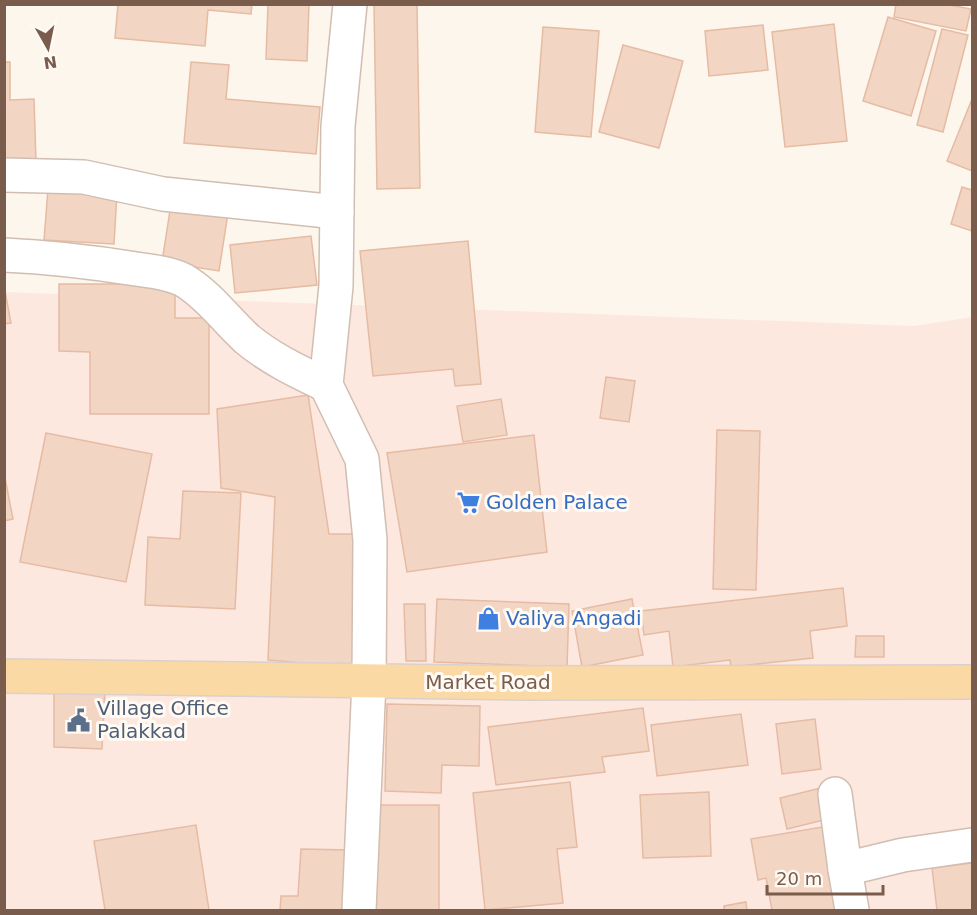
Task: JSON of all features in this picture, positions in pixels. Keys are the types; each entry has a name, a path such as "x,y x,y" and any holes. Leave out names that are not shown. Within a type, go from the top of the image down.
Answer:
{"main road":[{"name":"Market Road","path":"4,676 527,683 972,682"}],"street":[{"path":"350,4 338,126 336,286 326,385 362,459 370,540 369,681 359,910"},
{"path":"4,175 84,177 164,194 337,212"},
{"path":"4,255 39,256 98,263 160,273 187,281 217,307 247,339 278,361 326,385"},
{"path":"835,794 844,869 852,910"},
{"path":"844,869 903,855 972,845"}],"shaded area":[{"name":"Valiya Angadi","path":"5,292 914,326 972,317 972,910 5,910"}],"building":[{"path":"118,4 252,4 251,14 208,10 205,46 115,38"},
{"path":"268,4 309,4 307,61 266,59"},
{"path":"374,4 417,4 420,188 377,189"},
{"path":"896,4 945,4 971,9 966,31 894,17"},
{"path":"888,17 936,31 911,116 863,101"},
{"path":"834,24 847,141 785,147 772,32"},
{"path":"763,25 768,70 709,76 705,31"},
{"path":"543,27 599,31 591,137 535,132"},
{"path":"942,29 968,35 943,132 917,125"},
{"path":"623,45 683,61 659,148 599,132"},
{"path":"4,62 10,62 10,100 34,99 36,162 4,163"},
{"path":"191,62 229,65 226,99 320,107 316,154 184,143"},
{"path":"972,99 972,171 947,161"},
{"path":"962,187 972,190 972,231 951,224"},
{"path":"48,189 117,193 114,244 44,240"},
{"path":"171,204 228,213 219,271 162,262"},
{"path":"311,236 317,285 235,293 230,245"},
{"path":"468,241 481,384 455,386 453,369 373,376 360,251"},
{"path":"59,284 175,284 175,318 209,318 209,414 90,414 90,352 59,351"},
{"path":"4,286 11,323 4,324"},
{"path":"606,377 635,381 629,422 600,418"},
{"path":"308,395 329,534 354,534 357,666 268,660 275,497 221,488 217,409"},
{"path":"501,399 507,435 463,442 457,406"},
{"path":"717,430 760,431 756,590 713,589"},
{"path":"46,433 152,454 126,582 20,562"},
{"name":"Golden Palace","path":"534,435 547,552 407,572 387,453"},
{"path":"4,473 13,519 4,521"},
{"path":"183,491 241,493 235,609 145,605 148,537 180,539"},
{"path":"843,588 847,626 810,631 813,658 731,667 730,660 673,667 669,631 644,635 641,611"},
{"path":"437,599 569,604 567,667 434,662"},
{"path":"632,599 643,655 582,667 572,611"},
{"path":"404,604 425,604 426,661 406,661"},
{"path":"856,636 884,636 884,657 855,657"},
{"name":"Village Office Palakkad","path":"105,691 102,749 54,747 54,692"},
{"path":"387,704 480,706 479,766 442,765 441,793 385,791"},
{"path":"643,708 649,751 602,757 605,772 496,785 488,727"},
{"path":"741,714 748,765 657,776 651,725"},
{"path":"815,719 821,769 782,774 776,724"},
{"path":"570,782 577,847 557,849 563,903 485,910 473,793"},
{"path":"825,787 832,818 787,829 780,798"},
{"path":"709,792 711,856 643,858 640,795"},
{"path":"372,805 439,805 439,910 373,910"},
{"path":"196,825 209,910 105,910 94,841"},
{"path":"828,826 843,910 772,910 766,878 758,880 751,839"},
{"path":"301,849 350,850 347,910 280,910 281,896 298,896"},
{"path":"972,863 972,910 937,910 932,868"},
{"path":"746,902 747,910 724,910 724,906"}],"place":[{"name":"Golden Palace","path":"468,502"},
{"name":"Valiya Angadi","path":"488,618"},
{"name":"Village Office Palakkad","path":"79,720"}]}
